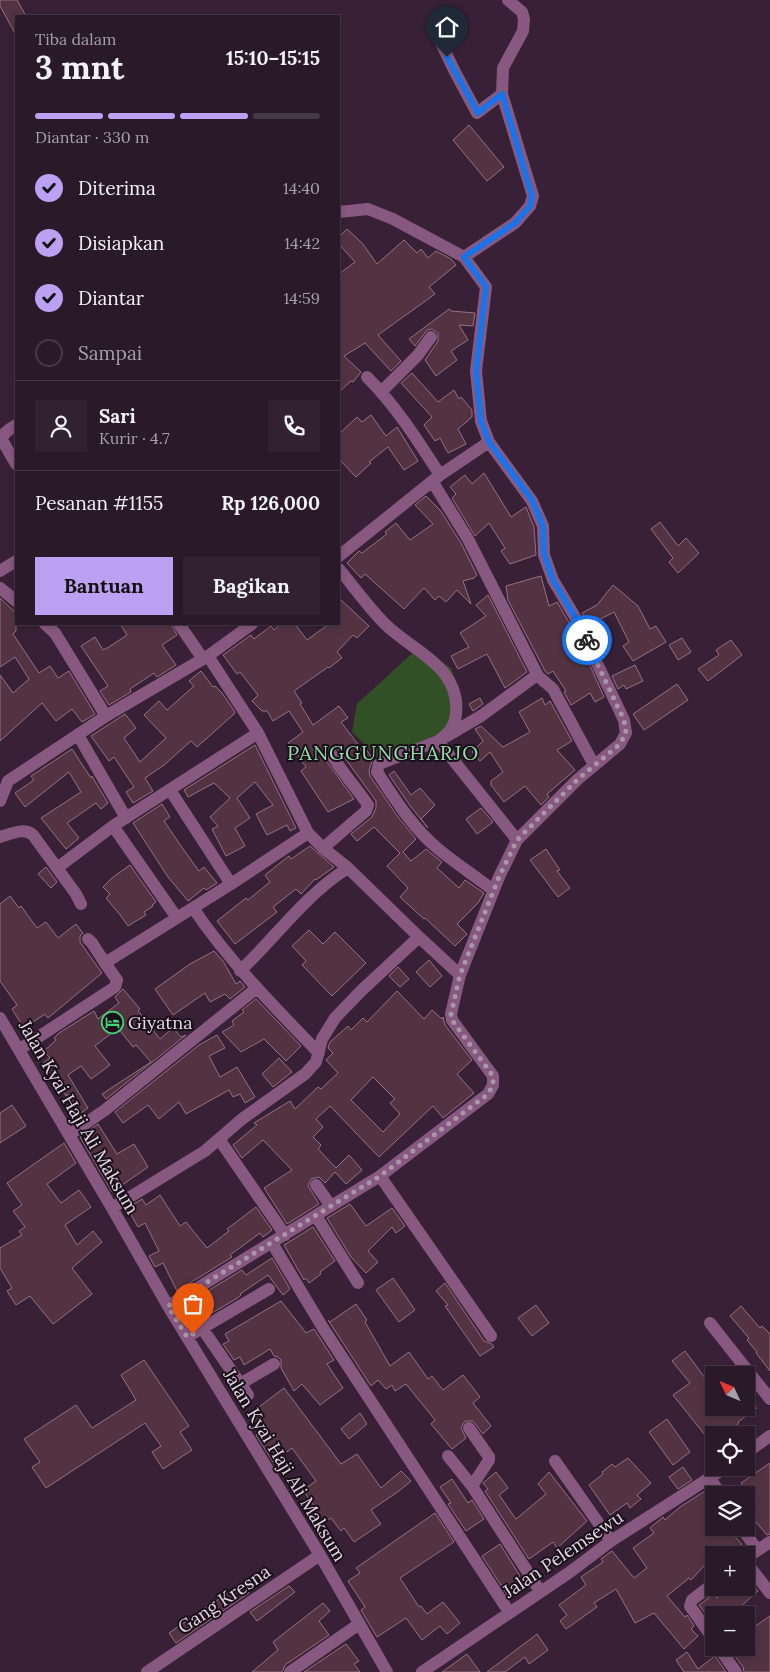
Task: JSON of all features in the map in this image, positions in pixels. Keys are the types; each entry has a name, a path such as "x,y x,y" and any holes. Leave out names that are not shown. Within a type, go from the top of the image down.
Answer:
{"street":[{"path":"464,257 515,223 530,206 532,196 502,94 503,68 523,31 524,19 522,12 508,0"},
{"path":"440,41 478,113 502,94"},
{"path":"168,1306 380,1176 488,1094 493,1085 493,1076 452,1020 452,1008 460,975 494,890 517,840 578,779 620,744 626,733 624,720 584,632 553,580 544,554 543,526 532,500 489,442 481,421 476,371 486,287 464,257 392,219 368,209 340,212"},
{"path":"382,391 418,355 431,337"},
{"path":"368,377 382,391 405,422 468,539 537,674 553,689 594,765"},
{"path":"15,426 6,432 2,440 15,462"},
{"path":"340,555 436,478 489,442"},
{"path":"0,571 15,563"},
{"path":"340,570 387,625 439,667 454,687 457,704 456,720 442,738"},
{"path":"0,588 15,599"},
{"path":"46,625 54,633 106,716"},
{"path":"180,625 206,657 258,732 308,833 348,868 460,975"},
{"path":"0,801 8,781 106,716 206,657 251,625"},
{"path":"494,890 437,848 420,831 396,802 377,772 377,768 379,764 442,738 481,716 537,674"},
{"path":"57,868 113,826 258,732"},
{"path":"78,735 126,818"},
{"path":"442,738 517,840"},
{"path":"323,848 366,811 368,805 340,769 332,755"},
{"path":"170,790 231,884"},
{"path":"113,826 177,918"},
{"path":"0,837 21,831 29,831 76,894 81,904"},
{"path":"105,963 308,833"},
{"path":"240,971 264,949 296,912 348,868"},
{"path":"192,908 240,971 319,1053"},
{"path":"112,1208 205,1150 242,1119 305,1074 316,1062 322,1039 335,1018 419,937"},
{"path":"20,1049 114,987 118,980 88,939"},
{"path":"69,1134 105,1110 257,988"},
{"name":"Jalan Kyai Haji Ali Maksum","path":"0,1018 20,1049 168,1306 320,1555 387,1672"},
{"path":"219,1138 285,1235"},
{"path":"380,1176 491,1336"},
{"path":"316,1185 331,1206"},
{"path":"316,1216 358,1283"},
{"path":"272,1243 328,1336 510,1612"},
{"path":"187,1337 269,1289"},
{"path":"710,1323 770,1399"},
{"path":"202,1328 244,1389 274,1364"},
{"path":"469,1428 489,1457 489,1460 472,1486"},
{"path":"755,1447 770,1436"},
{"path":"448,1456 472,1486 540,1591"},
{"path":"554,1461 611,1541"},
{"name":"Jalan Pelemsewu","path":"422,1672 611,1541 713,1476"},
{"path":"710,1478 715,1486"},
{"path":"747,1536 757,1550 770,1542"},
{"name":"Gang Kresna","path":"147,1672 320,1555"},
{"path":"755,1574 770,1594"},
{"path":"705,1590 692,1600 690,1606 705,1627"},
{"path":"290,1672 359,1624"},
{"path":"725,1656 736,1672"}],"green space":[{"path":"419,647 451,668 463,703 441,733 380,759 352,732 357,704"}],"building":[{"path":"0,0 17,0 25,15 15,15 15,33 0,6"},
{"path":"469,125 504,167 487,181 453,140"},
{"path":"347,229 362,243 377,264 404,240 417,253 421,249 428,258 436,251 451,259 456,265 429,287 435,294 378,335 401,361 391,371 365,343 344,356 361,372 353,382 351,381 340,391 340,273 355,262 340,245 340,236"},
{"path":"449,309 451,311 475,313 473,326 459,325 468,340 451,351 457,360 436,376 425,360 438,341 438,333 432,329 427,330 415,346 409,339"},
{"path":"412,373 438,402 454,390 459,399 461,397 472,410 472,417 458,429 466,444 448,453 440,438 435,441 424,425 432,417 401,383"},
{"path":"371,415 386,436 397,427 418,461 404,470 388,447 369,462 371,463 356,477 340,460 340,433 357,417 362,422"},
{"path":"484,473 511,517 526,507 534,527 536,555 510,564 501,551 505,548 489,523 475,536 452,498 456,494 450,487 465,475 472,484"},
{"path":"426,496 440,510 461,543 477,575 474,578 463,581 471,604 457,590 446,602 439,596 435,600 424,588 404,609 365,574 361,578 347,563 359,551 362,553 387,534 385,532 396,523 410,540 433,524 415,505"},
{"path":"660,522 678,546 686,538 699,553 678,573 669,562 673,558 651,529"},
{"path":"541,576 549,606 557,602 577,636 604,697 595,702 590,693 571,705 564,692 566,691 553,671 548,674 545,671 508,600 506,586"},
{"path":"613,585 638,606 650,629 656,626 666,642 633,661 623,646 629,642 614,612 589,625 582,613 597,605"},
{"path":"488,595 527,672 505,688 487,654 458,669 451,656 469,647 460,633 486,616 476,605"},
{"path":"0,598 15,612 16,631 13,634 39,673 50,666 58,678 69,671 95,714 82,722 72,709 56,721 42,703 0,741 0,675 13,693 29,679 15,657 0,667"},
{"path":"340,599 369,626 357,638 353,635 337,652 342,658 294,691 313,725 339,706 348,718 341,722 363,751 366,749 373,759 369,770 370,776 398,817 416,839 403,852 411,861 426,849 442,862 437,868 459,888 465,880 484,893 478,903 457,924 467,934 455,946 400,897 408,888 387,866 400,853 374,827 357,841 351,834 372,817 376,808 376,801 339,750 328,748 325,752 325,759 354,799 328,812 301,771 306,767 288,743 303,732 289,711 273,721 267,711 262,711 252,701 258,695 240,672 237,674 223,655 251,635 254,639 271,626 274,630 280,625 296,625 307,640 328,625 340,625"},
{"path":"121,625 172,625 177,635 162,645 176,665 157,677 154,673 130,689 131,692 109,705 100,691 108,686 81,646 95,637 103,650 127,635"},
{"path":"682,638 691,652 678,660 669,645"},
{"path":"731,640 742,655 708,681 698,669 719,655 716,650"},
{"path":"635,665 643,681 626,689 624,685 618,689 612,676"},
{"path":"201,671 213,687 215,686 222,693 235,712 234,714 197,747 191,741 164,765 145,778 153,791 133,803 126,792 134,787 114,757 109,761 91,736 125,714 136,728 124,738 140,762 166,738 144,715 159,701 167,710 194,686 189,681"},
{"path":"677,684 688,700 644,730 633,714"},
{"path":"480,698 483,704 473,711 469,704"},
{"path":"542,698 545,705 550,701 572,741 557,750 575,770 547,794 549,797 541,805 525,786 504,802 491,785 491,781 503,772 490,752 480,761 472,752 483,741 475,729 481,726 503,747 530,732 519,712"},
{"path":"255,745 296,828 290,831 287,825 267,835 256,814 273,805 255,782 237,798 250,818 235,828 245,846 226,856 212,829 218,826 210,817 230,798 214,783 188,797 184,790"},
{"path":"72,749 91,778 92,776 108,803 101,809 96,803 67,823 79,838 66,849 41,818 81,792 69,772 25,807 15,793 34,780 31,776"},
{"path":"394,771 411,795 420,788 435,805 421,819 428,828 411,807 389,775"},
{"path":"162,804 170,817 164,821 181,846 199,871 204,867 217,883 206,890 204,888 188,901 168,877 133,823"},
{"path":"481,808 493,822 477,834 466,819"},
{"path":"310,846 334,867 315,879 301,894 296,889 273,907 277,912 235,944 217,921 270,882 265,875 289,856 291,859"},
{"path":"546,849 560,870 557,871 570,888 558,897 530,860"},
{"path":"130,865 156,902 144,912 146,915 128,926 106,898 110,894 103,887"},
{"path":"46,867 57,882 51,888 38,874"},
{"path":"10,896 19,908 21,906 37,928 46,922 58,938 76,924 83,933 80,936 80,942 102,973 48,1018 45,1014 24,1028 12,1009 17,1005 0,981 0,904"},
{"path":"309,930 323,944 335,932 366,963 332,996 302,965 306,961 292,946"},
{"path":"214,951 223,961 236,984 240,981 245,987 230,999 225,994 210,1002 205,993 173,1015 155,989 190,964"},
{"path":"429,960 442,976 430,987 416,972"},
{"path":"398,967 409,979 400,987 389,976"},
{"path":"123,989 140,1009 138,1011 160,1039 173,1028 181,1037 186,1035 106,1099 102,1094 151,1062 136,1045 133,1047 118,1028 95,1046 110,1065 91,1079 81,1066 68,1075 88,1108 81,1113 67,1094 66,1096 43,1063 50,1058 44,1051 56,1040 54,1038 59,1033 94,1011 98,1019 119,1003 115,997"},
{"path":"397,991 424,1019 432,1010 442,1019 443,1017 445,1025 472,1060 457,1074 474,1093 443,1118 433,1106 379,1157 330,1106 316,1119 323,1127 313,1137 321,1145 318,1149 336,1168 349,1155 362,1170 346,1184 335,1172 325,1183 319,1177 311,1179 308,1186 319,1204 287,1224 264,1188 292,1170 263,1140 242,1158 233,1145 257,1125 254,1123 290,1101 295,1109 318,1087 321,1089 338,1073 326,1060 333,1053 328,1048 330,1042 348,1026 351,1030 363,1018 367,1022","holes":["373,1077 395,1099 390,1103 400,1114 383,1132 351,1100"]},
{"path":"256,999 301,1046 286,1061 264,1039 241,1052 222,1032 234,1025 232,1021"},
{"path":"217,1035 225,1048 209,1056 220,1077 237,1067 255,1097 245,1103 240,1094 233,1097 229,1090 186,1114 179,1102 159,1119 148,1105 123,1123 115,1112 199,1045"},
{"path":"279,1058 292,1072 273,1087 262,1074"},
{"path":"12,1105 26,1126 0,1143 0,1113"},
{"path":"98,1124 117,1154 134,1144 148,1167 112,1192 80,1137"},
{"path":"64,1143 76,1163 47,1184 61,1203 79,1190 91,1207 65,1225 77,1245 93,1231 102,1242 72,1268 92,1294 53,1324 30,1296 16,1305 7,1291 12,1288 0,1268 0,1248 22,1235 19,1231 25,1227 13,1211 22,1205 7,1183"},
{"path":"160,1195 180,1226 186,1222 207,1248 229,1231 227,1229 256,1207 272,1230 263,1237 260,1233 230,1255 232,1257 177,1291 163,1263 155,1267 149,1256 159,1251 145,1223 138,1227 127,1208 142,1199 146,1205"},
{"path":"350,1204 366,1226 392,1208 405,1226 396,1233 392,1227 368,1251 378,1262 366,1273 351,1257 327,1218"},
{"path":"313,1227 335,1261 309,1283 306,1278 304,1280 284,1245"},
{"path":"272,1258 290,1289 283,1295 268,1275 240,1294 236,1299 193,1324 189,1318 211,1300 206,1292 242,1270 246,1275"},
{"path":"393,1278 415,1310 399,1322 376,1290"},
{"path":"445,1283 484,1341 492,1344 494,1347 480,1356 445,1306 448,1305 436,1291"},
{"path":"281,1301 306,1333 314,1329 334,1360 327,1364 343,1388 320,1405 302,1384 294,1391 281,1368 281,1360 274,1356 270,1349 244,1365 240,1357 234,1360 223,1344 229,1341 225,1334"},
{"path":"356,1304 367,1320 365,1322 390,1366 409,1352 428,1379 432,1376 443,1390 463,1375 480,1397 473,1403 491,1426 483,1434 473,1421 465,1421 461,1428 466,1438 452,1449 431,1424 435,1420 406,1384 395,1391 392,1385 386,1389 378,1380 371,1386 328,1320 330,1322"},
{"path":"536,1305 549,1323 532,1336 518,1318"},
{"path":"741,1306 760,1328 762,1326 770,1334 770,1371 747,1340 749,1338 730,1316"},
{"path":"685,1351 705,1378 705,1416 746,1416 735,1426 705,1426 705,1435 673,1395 690,1383 672,1361"},
{"path":"144,1360 189,1426 180,1432 192,1450 163,1469 152,1452 161,1446 145,1423 46,1488 32,1467 40,1462 24,1439 76,1405 92,1428 136,1400 121,1375"},
{"path":"284,1388 341,1464 357,1454 381,1488 401,1471 411,1481 371,1510 381,1524 354,1542 344,1528 341,1531 331,1518 317,1528 306,1512 314,1506 303,1490 316,1481 292,1448 273,1462 256,1435 259,1432 247,1416"},
{"path":"360,1413 367,1424 349,1439 341,1429"},
{"path":"667,1419 690,1452 673,1465 649,1432"},
{"path":"628,1458 651,1483 637,1495 641,1499 630,1508 627,1503 610,1515 589,1485 612,1464 615,1467"},
{"path":"770,1463 770,1534 767,1535 755,1521 755,1486 743,1486 741,1483 751,1476 755,1476 755,1473"},
{"path":"683,1467 692,1480 678,1489 669,1477"},
{"path":"496,1472 508,1488 499,1495 516,1519 546,1494 538,1484 549,1472 587,1521 557,1548 553,1542 529,1559 485,1491 488,1489 483,1483"},
{"path":"452,1479 468,1503 472,1500 484,1519 466,1531 448,1504 451,1503 440,1487"},
{"path":"705,1491 705,1536 734,1536 742,1544 740,1546 705,1546 705,1567 691,1580 689,1578 667,1596 685,1617 687,1615 694,1626 691,1629 698,1636 684,1649 654,1613 635,1623 616,1589 594,1603 597,1607 566,1629 560,1621 567,1615 559,1605 586,1585 581,1577 603,1562 601,1559 612,1551 634,1578 647,1568 633,1548 654,1533 650,1528 663,1517 665,1520 680,1507"},
{"path":"435,1513 454,1542 400,1578 419,1607 421,1606 427,1614 443,1602 460,1623 447,1634 440,1626 422,1640 406,1618 377,1637 361,1610 365,1607 348,1581 360,1573 356,1568"},
{"path":"500,1544 520,1576 518,1578 523,1586 508,1596 482,1556"},
{"path":"242,1583 249,1593 176,1643 169,1633"},
{"path":"289,1586 295,1592 257,1621 250,1612"},
{"path":"710,1596 717,1598 720,1596 752,1596 741,1606 705,1606 705,1613 699,1605"},
{"path":"323,1603 330,1611 319,1621 329,1635 285,1665 282,1672 252,1672 278,1650 273,1642"},
{"path":"770,1616 770,1672 744,1672 743,1667 735,1656 755,1656 755,1626"},
{"path":"537,1634 548,1650 529,1664 525,1657 505,1672 487,1672"},
{"path":"346,1644 359,1661 354,1664 360,1672 304,1672"},
{"path":"687,1652 698,1669 715,1656 726,1672 684,1672 676,1660"},
{"path":"467,1654 480,1672 442,1672"}],"way so far":[{"path":"193,1334 187,1337 168,1306 380,1176 488,1094 493,1085 493,1076 452,1020 452,1008 460,975 499,877 517,840 578,779 620,744 626,733 624,720 587,640"}],"place":[{"name":"Giyatna","path":"112,1022"}],"district":[{"name":"PANGGUNGHARJO","path":"383,752"}],"route":[{"path":"447,57 478,113 502,94 532,196 530,206 515,223 464,257 486,287 476,371 481,421 489,442 532,500 543,526 544,554 553,580 587,640"}]}
